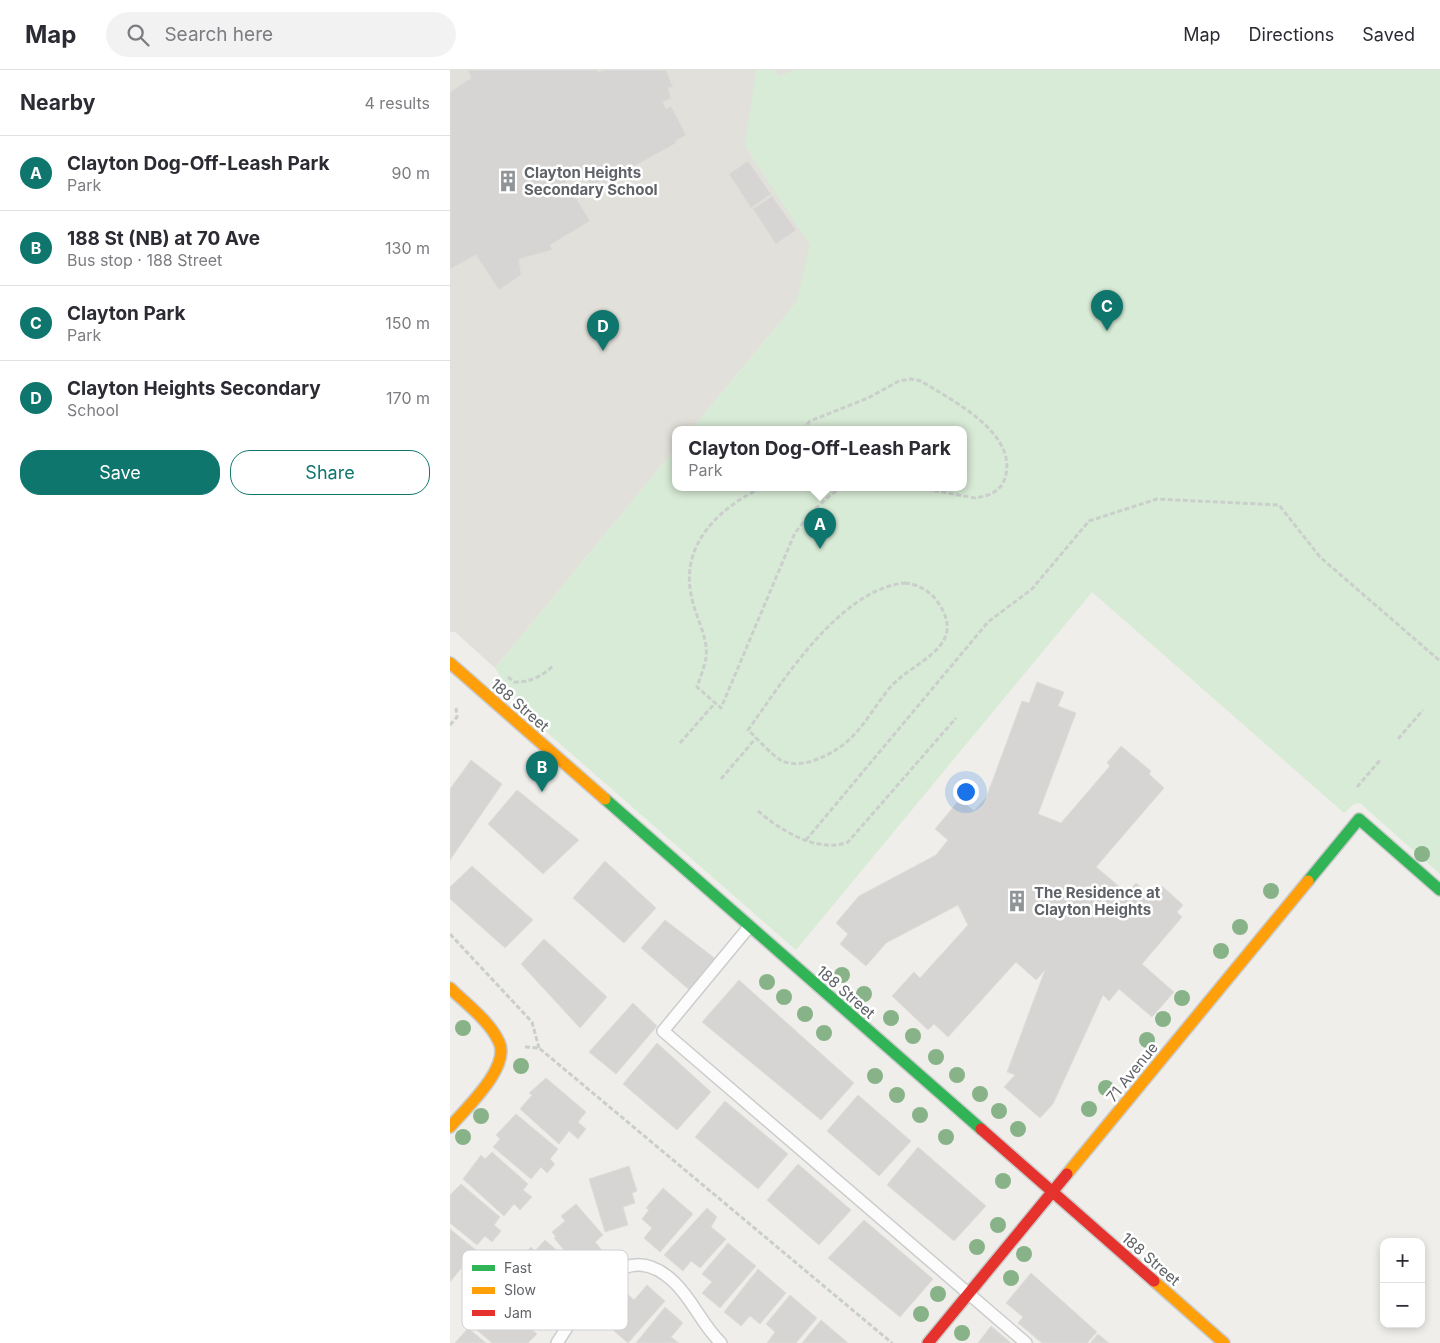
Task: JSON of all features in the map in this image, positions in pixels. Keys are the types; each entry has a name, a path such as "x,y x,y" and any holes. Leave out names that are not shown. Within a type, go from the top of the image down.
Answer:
{"street":[{"name":"188 Street","path":"450,663 1224,1343"},
{"name":"71 Avenue","path":"928,1343 1359,819 1440,890"},
{"path":"450,988 490,1029 502,1049 502,1059 498,1069 450,1127"}],"lane":[{"path":"749,927 662,1031 1026,1343"},
{"path":"628,1265 634,1264 656,1270 674,1282 706,1326 721,1343"},
{"path":"557,1343 566,1330"}],"path":[{"path":"806,426 810,421 868,398 899,381 912,379 920,381 985,424 997,437 1006,468 1003,484 997,490 983,497 975,498 936,491"},
{"path":"755,491 740,498 712,522 702,535 690,566 691,597 706,644 706,657 696,687 722,708 794,535 800,526 839,491"},
{"path":"806,840 988,622 1032,589 1089,520 1145,501 1156,499 1278,505 1320,557 1440,661"},
{"path":"905,583 923,588 938,601 946,614 948,625 940,646 933,655 898,678 853,738 836,751 806,763 794,763 783,761 756,738 748,730 789,672 818,637 860,600 887,585 905,583"},
{"path":"508,677 514,682 530,680 541,676 553,666"},
{"path":"680,743 715,703"},
{"path":"450,724 457,717 456,708"},
{"path":"1398,739 1423,710"},
{"path":"758,811 774,826 806,840 837,846 848,842 956,718"},
{"path":"721,779 756,738"},
{"path":"1358,787 1381,759"},
{"path":"450,934 532,1022 539,1048"},
{"path":"520,1046 539,1048 892,1343"}],"shaded area":[{"path":"450,70 989,70 694,426 672,426 672,453 495,668 455,632 450,632"}],"green space":[{"path":"756,70 774,70 780,76 794,70 1440,70 1440,874 1360,803 1354,804 1344,813 1092,592 796,950 542,728 517,701 495,668 672,453 672,491 967,491 967,426 694,426 796,303 810,245 745,146"}],"building":[{"name":"Clayton Heights Secondary School","path":"468,70 597,70 598,72 604,70 666,70 673,87 668,88 671,98 663,102 666,109 671,106 686,135 675,141 676,143 604,183 602,180 591,186 580,168 563,177 590,221 550,245 552,250 519,259 521,275 499,290 476,255 450,269 450,92 471,78"},
{"path":"748,161 771,194 751,208 729,174"},
{"path":"772,196 796,230 776,244 753,209"},
{"name":"The Residence at Clayton Heights","path":"1037,682 1064,692 1058,706 1076,713 1038,814 1061,823 1110,766 1107,763 1121,746 1151,771 1149,774 1164,788 1096,867 1127,893 1136,883 1152,897 1162,886 1183,905 1177,912 1182,917 1142,964 1174,992 1152,1017 1119,989 1109,1001 1103,995 1053,1104 1040,1118 1004,1087 1015,1075 1007,1072 1045,970 1036,980 1016,962 948,1037 934,1024 928,1030 892,996 914,972 920,978 968,925 958,905 886,943 866,966 840,944 848,934 836,923 859,896 936,855 948,840 935,829 960,799 974,811 986,798 1022,701 1029,703"},
{"path":"471,760 502,784 450,860 450,789"},
{"path":"517,790 579,840 543,874 488,824"},
{"path":"605,861 656,908 624,943 573,898"},
{"path":"472,866 533,920 505,948 450,899 450,887"},
{"path":"665,920 717,960 694,994 641,948"},
{"path":"544,939 607,997 580,1028 521,964"},
{"path":"739,980 854,1083 821,1120 702,1022"},
{"path":"633,1003 657,1026 616,1074 589,1052"},
{"path":"657,1043 711,1092 677,1130 623,1084"},
{"path":"546,1078 586,1112 578,1122 586,1129 578,1139 569,1131 559,1144 520,1109 532,1095 529,1093"},
{"path":"858,1095 911,1141 879,1176 827,1131"},
{"path":"725,1101 788,1154 758,1189 695,1137"},
{"path":"516,1114 558,1149 550,1159 555,1164 547,1173 541,1167 531,1179 493,1147 500,1139 496,1135"},
{"path":"918,1147 986,1206 954,1241 887,1185"},
{"path":"492,1152 528,1184 523,1190 532,1197 520,1210 514,1204 504,1216 463,1179 481,1155 485,1159"},
{"path":"798,1164 851,1210 819,1245 767,1200"},
{"path":"629,1166 637,1191 632,1193 635,1203 623,1207 628,1225 605,1232 589,1179"},
{"path":"461,1184 500,1217 494,1225 501,1231 492,1242 485,1236 477,1245 450,1223 450,1195"},
{"path":"663,1188 693,1214 660,1252 644,1238 652,1228 642,1219 649,1210 646,1208"},
{"path":"576,1204 603,1235 595,1242 602,1250 564,1250 554,1238 556,1237 552,1232 565,1221 561,1216"},
{"path":"707,1208 717,1217 711,1227 726,1239 700,1268 691,1261 683,1271 664,1255"},
{"path":"864,1220 933,1279 900,1317 828,1258"},
{"path":"450,1229 476,1250 462,1250 462,1267 450,1282"},
{"path":"545,1240 556,1250 536,1250"},
{"path":"728,1243 756,1266 720,1308 702,1293 712,1282 702,1274"},
{"path":"758,1269 786,1293 760,1324 750,1316 741,1326 724,1312"},
{"path":"1031,1273 1097,1332 1087,1343 1042,1343 1018,1323 1023,1317 1006,1303"},
{"path":"647,1285 665,1301 628,1343 613,1330 628,1330 628,1295 634,1300"},
{"path":"790,1295 817,1318 796,1343 767,1343 775,1332 766,1324"},
{"path":"665,1307 683,1323 671,1337 679,1343 636,1343"},
{"path":"821,1320 848,1343 802,1343"},
{"path":"991,1326 1011,1343 978,1343"},
{"path":"466,1330 470,1330 486,1343 455,1343"},
{"path":"477,1330 532,1330 537,1334 528,1343 492,1343"},
{"path":"1098,1334 1109,1343 1090,1343"}],"traffic: fast":[{"path":"605,799 981,1129"},
{"path":"1308,881 1359,819 1440,890"}],"traffic: slow":[{"path":"450,663 605,799"},
{"path":"1067,1174 1308,881"},
{"path":"450,988 477,1013 495,1034 501,1052 499,1063 485,1087 450,1127"},
{"path":"1154,1281 1224,1343"}],"traffic: jam":[{"path":"981,1129 1154,1281"},
{"path":"928,1343 1067,1174"}],"place":[{"name":"Clayton Heights Secondary School","path":"508,181"},
{"name":"Clayton Park","path":"1107,331"},
{"name":"Clayton Heights Secondary","path":"603,351"},
{"name":"Clayton Dog-Off-Leash Park","path":"820,549"},
{"name":"188 St (NB) at 70 Ave","path":"542,792"},
{"name":"The Residence at Clayton Heights","path":"1017,901"}]}
